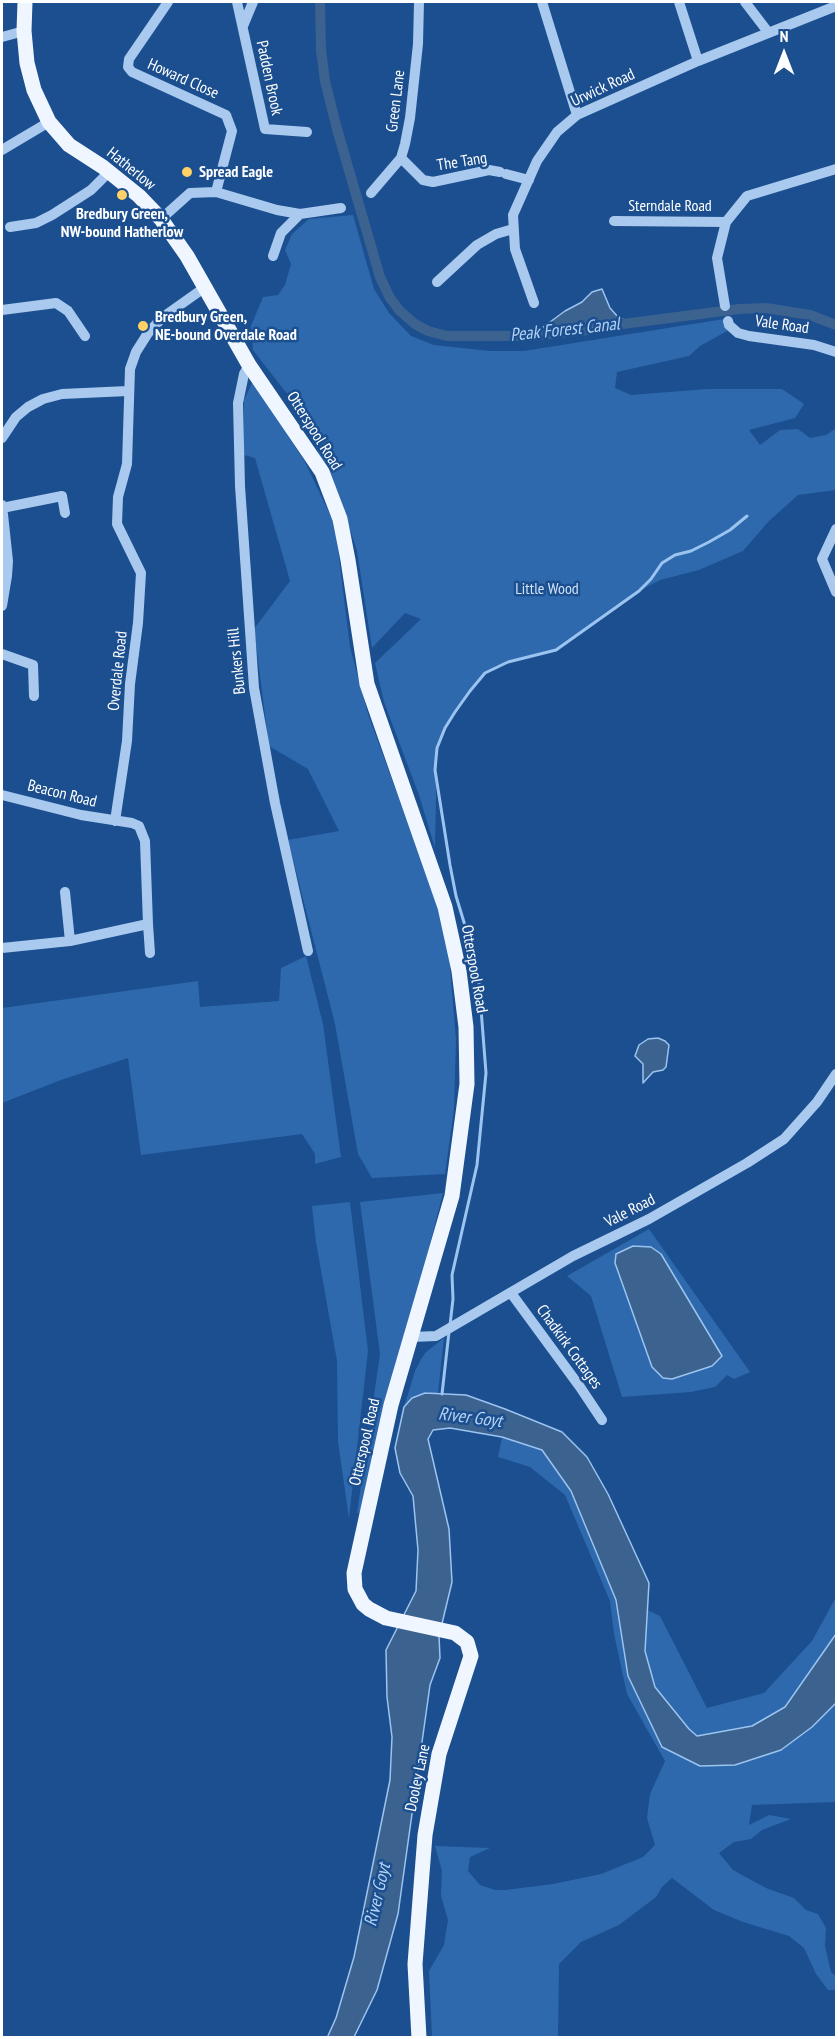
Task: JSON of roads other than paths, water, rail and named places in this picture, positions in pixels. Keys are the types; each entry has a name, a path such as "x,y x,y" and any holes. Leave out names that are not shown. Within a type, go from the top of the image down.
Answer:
{"main road":[{"name":"Hatherlow","path":"25,2 24,31 27,63 49,122 69,145 139,196 161,219 187,256 249,365"},
{"name":"Otterspool Road","path":"249,365 322,472 340,519 368,684 445,907 459,971 466,1027 468,1084 452,1197 391,1406 355,1562 355,1589 363,1604"},
{"name":"Dooley Lane","path":"363,1604 386,1618 455,1633 467,1642 471,1656 439,1755 425,1834 415,1964 419,2037"}],"street":[{"name":"Howard Close","path":"168,2 129,59 128,67 132,72 226,115 232,131 216,192"},
{"name":"Padden Brook","path":"237,2 265,129 308,132"},
{"name":"Padden Brook","path":"243,26 253,2"},
{"name":"Green Lane","path":"371,193 401,158 410,118 418,44 419,2"},
{"path":"542,2 577,115"},
{"path":"679,2 698,61"},
{"path":"745,2 768,32"},
{"name":"Urwick Road","path":"534,303 515,249 513,215 537,161 557,132 577,115 698,61 837,6"},
{"path":"2,37 24,31"},
{"path":"2,150 49,122"},
{"name":"The Tang","path":"401,158 423,180 433,182 489,171 529,180"},
{"path":"725,306 717,258 726,222 747,196 837,169"},
{"path":"10,227 36,223 67,206 90,190 109,172"},
{"path":"161,219 190,193 216,192 277,210 300,214 342,208"},
{"path":"273,256 281,233 300,214"},
{"name":"Sterndale Road","path":"614,221 726,222"},
{"path":"437,282 477,245 496,234 513,229"},
{"name":"Overdale Road","path":"115,821 127,741 141,573 117,524 118,498 127,464 130,369 136,352 148,333 163,317 204,288"},
{"path":"2,310 56,303 68,310 85,336"},
{"name":"Vale Road","path":"728,321 738,333 814,345 837,352"},
{"name":"Bunkers Hill","path":"249,365 244,374 238,403 240,486 254,688 275,803 308,951"},
{"path":"2,438 15,417 43,399 62,394 128,391"},
{"path":"2,606 7,576 2,507 62,496 65,513"},
{"path":"837,529 822,559 837,592"},
{"path":"2,654 33,665 34,696"},
{"name":"Beacon Road","path":"2,795 115,821"},
{"path":"115,821 132,823 140,826 143,831 150,953"},
{"path":"65,892 70,941"},
{"path":"2,948 70,941 148,924"},
{"name":"Vale Road","path":"412,1337 436,1336 573,1256 649,1219 737,1169 784,1139 817,1102 837,1074"},
{"name":"Chadkirk Cottages","path":"511,1293 602,1420"}],"water":[{"path":"602,289 610,308 618,317 630,323 531,336 565,311 582,302 592,292"},
{"path":"658,1038 669,1045 666,1067 653,1072 643,1083 643,1064 635,1056 639,1045 648,1039"},
{"path":"633,1246 651,1247 661,1254 722,1356 712,1366 672,1379 663,1378 652,1367 615,1263 616,1254"},
{"name":"River Goyt","path":"425,1393 466,1395 505,1409 562,1432 587,1457 608,1494 649,1583 645,1651 655,1687 697,1736 752,1726 785,1707 836,1634 836,1703 812,1727 781,1750 735,1765 700,1766 662,1747 628,1676 616,1600 571,1491 542,1450 502,1437 450,1428 433,1430 428,1439 449,1529 452,1582 439,1636 440,1658 430,1685 398,1914 377,1990 354,2037 327,2038 336,2018 354,1957 390,1780 392,1737 387,1697 386,1650 416,1591 418,1550 413,1496 400,1473 395,1448 404,1407 412,1398"}],"waterway":[{"name":"Peak Forest Canal","path":"320,2 321,50 325,81 337,129 380,277 390,298 400,311 415,324 428,331 447,336 531,336 588,330"},
{"name":"Peak Forest Canal","path":"615,325 739,309 766,308 810,315 836,325"},
{"path":"450,1325 453,1299 452,1275 477,1165 486,1073 479,983 474,955 456,896 450,865 435,770 437,748 455,712 485,673 508,662 556,650 639,591 662,563 675,555 691,551 709,542 730,530 747,516"},
{"path":"442,1394 449,1332"}],"place":[{"name":"Spread Eagle","path":"187,172"},
{"name":"Bredbury Green, NW-bound Hatherlow","path":"122,195"},
{"name":"Bredbury Green, NE-bound Overdale Road","path":"143,326"}],"park label":[{"name":"Little Wood","path":"547,589"}]}
